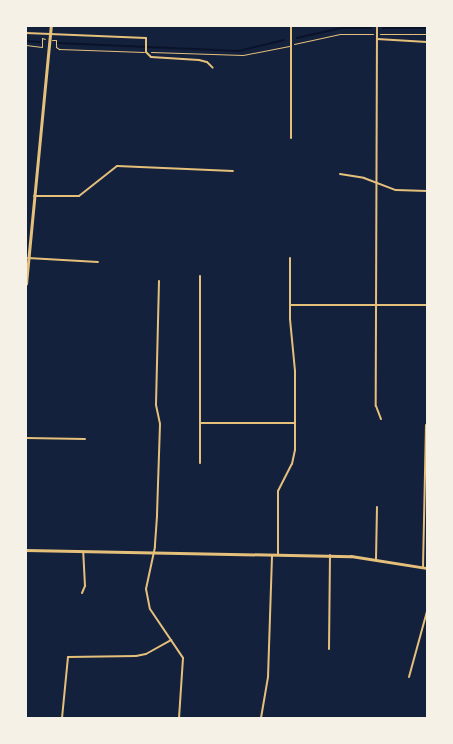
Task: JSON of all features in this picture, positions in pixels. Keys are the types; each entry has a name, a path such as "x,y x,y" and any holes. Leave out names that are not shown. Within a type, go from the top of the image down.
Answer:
{"street":[{"path":"26,284 51,26"},
{"path":"291,26 291,138"},
{"path":"377,26 376,406 381,419"},
{"path":"26,33 146,38 147,51 153,58 199,60 207,62 213,68"},
{"path":"377,39 427,42"},
{"path":"34,196 79,196 117,166 233,171"},
{"path":"340,174 356,176 403,191 427,191"},
{"path":"28,258 98,262"},
{"path":"278,555 278,496 293,460 295,423 295,381 290,305 290,258"},
{"path":"200,276 200,463"},
{"path":"159,281 156,405 160,424 154,554 146,597 150,609 180,652 184,665 179,718"},
{"path":"290,305 427,305"},
{"path":"200,423 295,423"},
{"path":"423,568 426,425"},
{"path":"26,438 85,439"},
{"path":"376,559 378,507"},
{"path":"26,550 83,553 330,555 376,559 427,568"},
{"path":"82,593 85,586 83,553"},
{"path":"261,718 268,677 272,554"},
{"path":"329,649 330,555"},
{"path":"409,677 427,611"},
{"path":"62,718 68,657 136,656 146,654 171,640"}],"path":[{"path":"294,44 342,34 374,34"},
{"path":"381,34 427,34"},
{"path":"26,45 42,47 42,38"},
{"path":"55,40 59,49 143,52"},
{"path":"147,51 243,55 288,46"}],"waterway":[{"path":"297,38 341,28 371,28"},
{"path":"383,28 427,28"},
{"path":"58,43 239,51 284,40"},
{"path":"26,41 40,42"}]}
